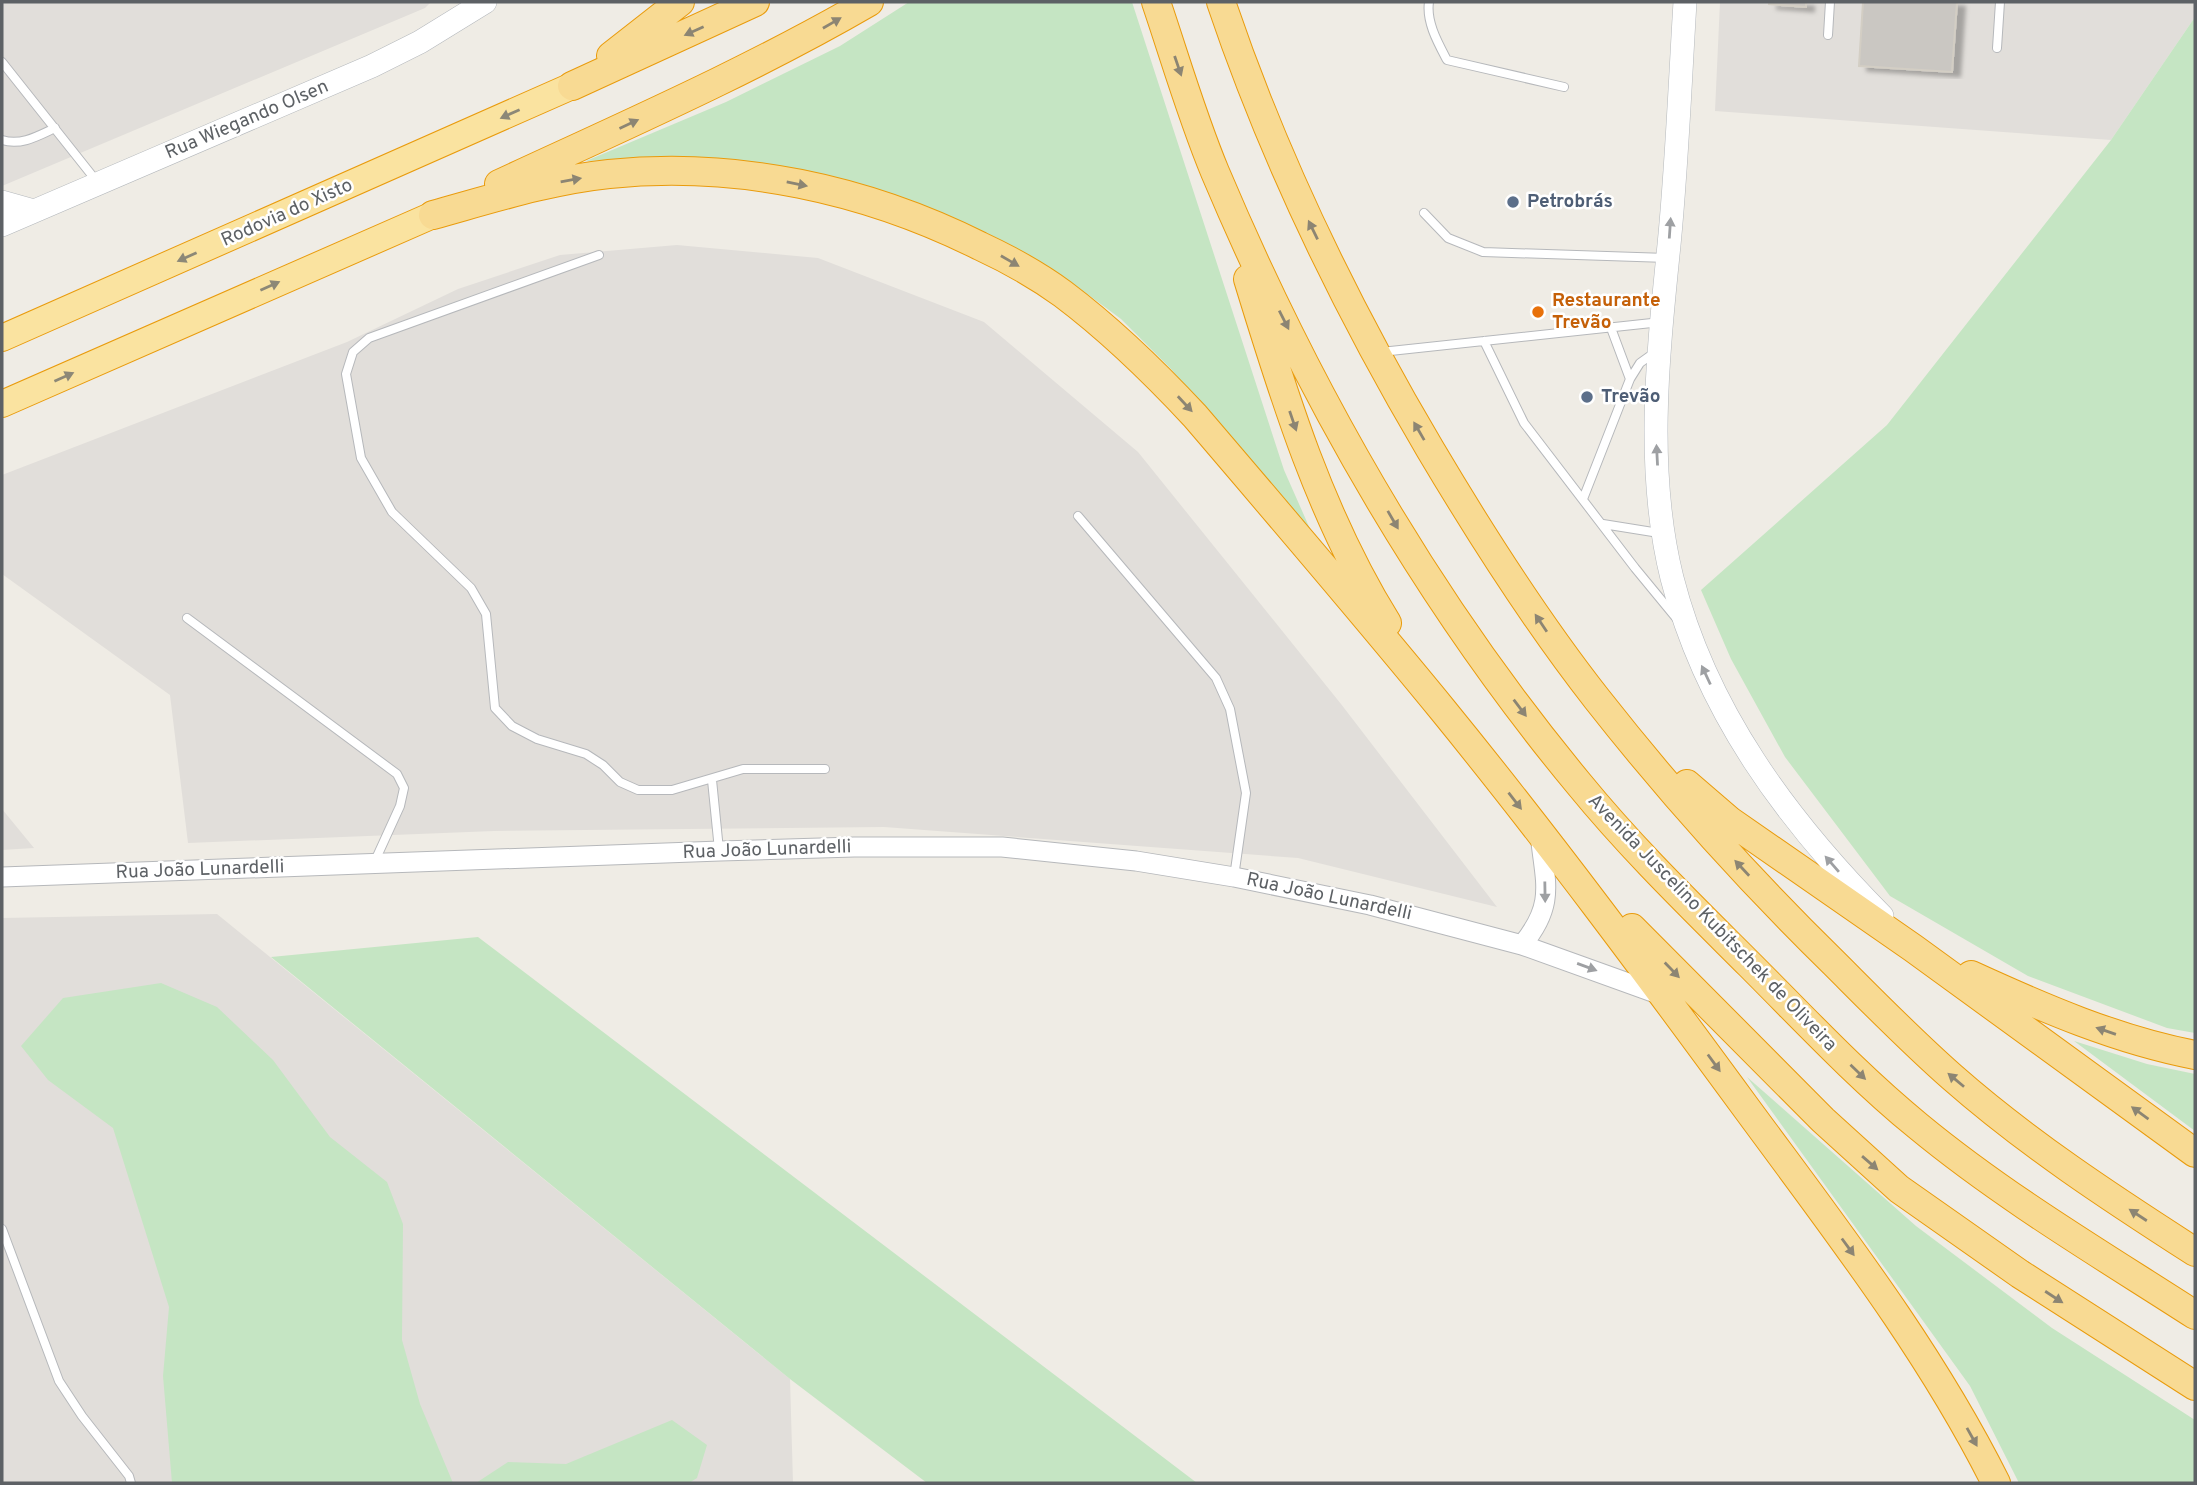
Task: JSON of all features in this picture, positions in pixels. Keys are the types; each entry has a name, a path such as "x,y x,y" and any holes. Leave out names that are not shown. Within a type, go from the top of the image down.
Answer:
{"highway":[{"path":"572,86 680,2"},
{"path":"572,86 755,2"},
{"path":"2,404 433,215 730,77 869,2"},
{"name":"Avenida Juscelino Kubitschek de Oliveira","path":"1156,2 1214,169 1273,299 1317,386 1402,535 1448,608 1496,677 1580,786 1690,905 1844,1058 1918,1126 2023,1203 2195,1315"},
{"path":"1221,2 1244,70 1276,150 1375,353 1497,558 1596,698 1681,802 1744,871 1913,1041 2018,1130 2090,1184 2195,1252"},
{"name":"Rodovia do Xisto","path":"2,338 572,86"},
{"path":"1214,169 1278,378 1304,453 1338,533 1376,604 1442,709"},
{"path":"433,215 548,184 607,174 667,170 728,173 798,184 874,202 939,225 1004,257 1061,292 1112,333 1161,379 1195,416 1442,709 1540,833 1665,997 1913,1338 1947,1392 1996,1483"},
{"path":"1596,698 1710,806 1913,948 2195,1153"},
{"path":"1540,833 1675,973 1823,1120 1899,1189 2020,1274 2195,1386"},
{"path":"1913,948 2076,1020 2127,1038 2195,1055"}],"main road":[{"name":"Rua Wiegando Olsen","path":"2,225 372,66 420,42 485,2"},
{"path":"1685,2 1656,440 1664,533 1672,577 1689,634 1722,708 1745,750 1776,794 1847,881 1913,948"},
{"path":"2,202 34,211"}],"street":[{"path":"1522,945 1536,928 1546,899 1540,833"},
{"name":"Rua João Lunardelli","path":"2,877 720,851 1002,847 1075,853 1234,877 1370,905 1522,945 1665,997"}],"lane":[{"path":"1429,2 1435,38 1447,60 1564,87"},
{"path":"1828,35 1830,2"},
{"path":"1997,48 2000,2"},
{"path":"2,62 98,184"},
{"path":"2,140 9,143 26,141 55,128"},
{"path":"1424,213 1448,238 1483,252 1667,258"},
{"path":"599,256 369,338 353,352 346,374 361,458 392,512 471,588 486,614 495,708 512,726 537,739 586,754 603,765 620,782 638,790 672,790 743,769 825,769"},
{"path":"1375,353 1662,321"},
{"path":"1611,328 1630,379"},
{"path":"1484,341 1524,423 1689,634"},
{"path":"1583,499 1630,379 1640,363 1660,349"},
{"path":"1078,516 1216,678 1230,709 1246,793 1234,877"},
{"path":"1603,524 1664,533"},
{"path":"187,618 397,774 404,788 400,806 374,863"},
{"path":"712,780 720,851"},
{"path":"2,1229 59,1381 82,1416 129,1476 131,1483"}],"shaded area":[{"path":"2,2 431,2 425,8 2,186"},
{"path":"1720,2 2195,2 2195,17 2111,140 1715,111"},
{"path":"677,245 818,258 984,322 1138,452 1341,704 1497,907 1298,858 884,827 494,831 188,843 170,695 2,574 2,475 347,342 458,289 560,255"},
{"path":"2,809 34,848 2,850"},
{"path":"217,914 790,1379 793,1483 2,1483 2,918"}],"green space":[{"path":"909,2 1132,2 1284,470 1318,547 1171,369 1121,319 1063,276 997,238 931,210 674,158 586,161 726,102 840,46"},
{"path":"2195,17 2195,1033 2167,1028 2028,976 1890,896 1785,757 1731,659 1701,590 1887,425 2111,140"},
{"path":"478,937 1197,1483 927,1483 790,1379 271,957"},
{"path":"161,983 217,1007 273,1060 330,1137 387,1182 403,1224 402,1340 420,1404 453,1483 172,1483 163,1376 169,1307 113,1128 48,1080 21,1046 63,998"},
{"path":"2074,1041 2147,1064 2195,1074 2195,1131"},
{"path":"1747,1077 1916,1226 2052,1328 2195,1420 2195,1483 2019,1483 1970,1386"},
{"path":"672,1420 707,1445 697,1478 689,1483 476,1483 508,1462 566,1464"}],"building":[{"path":"1806,2 1806,7 1769,4"},
{"path":"1863,2 1957,2 1952,72 1859,66"}],"place":[{"name":"Petrobrás","path":"1513,202"},
{"name":"Restaurante Trevão","path":"1538,312"},
{"name":"Trevão","path":"1587,397"}]}
